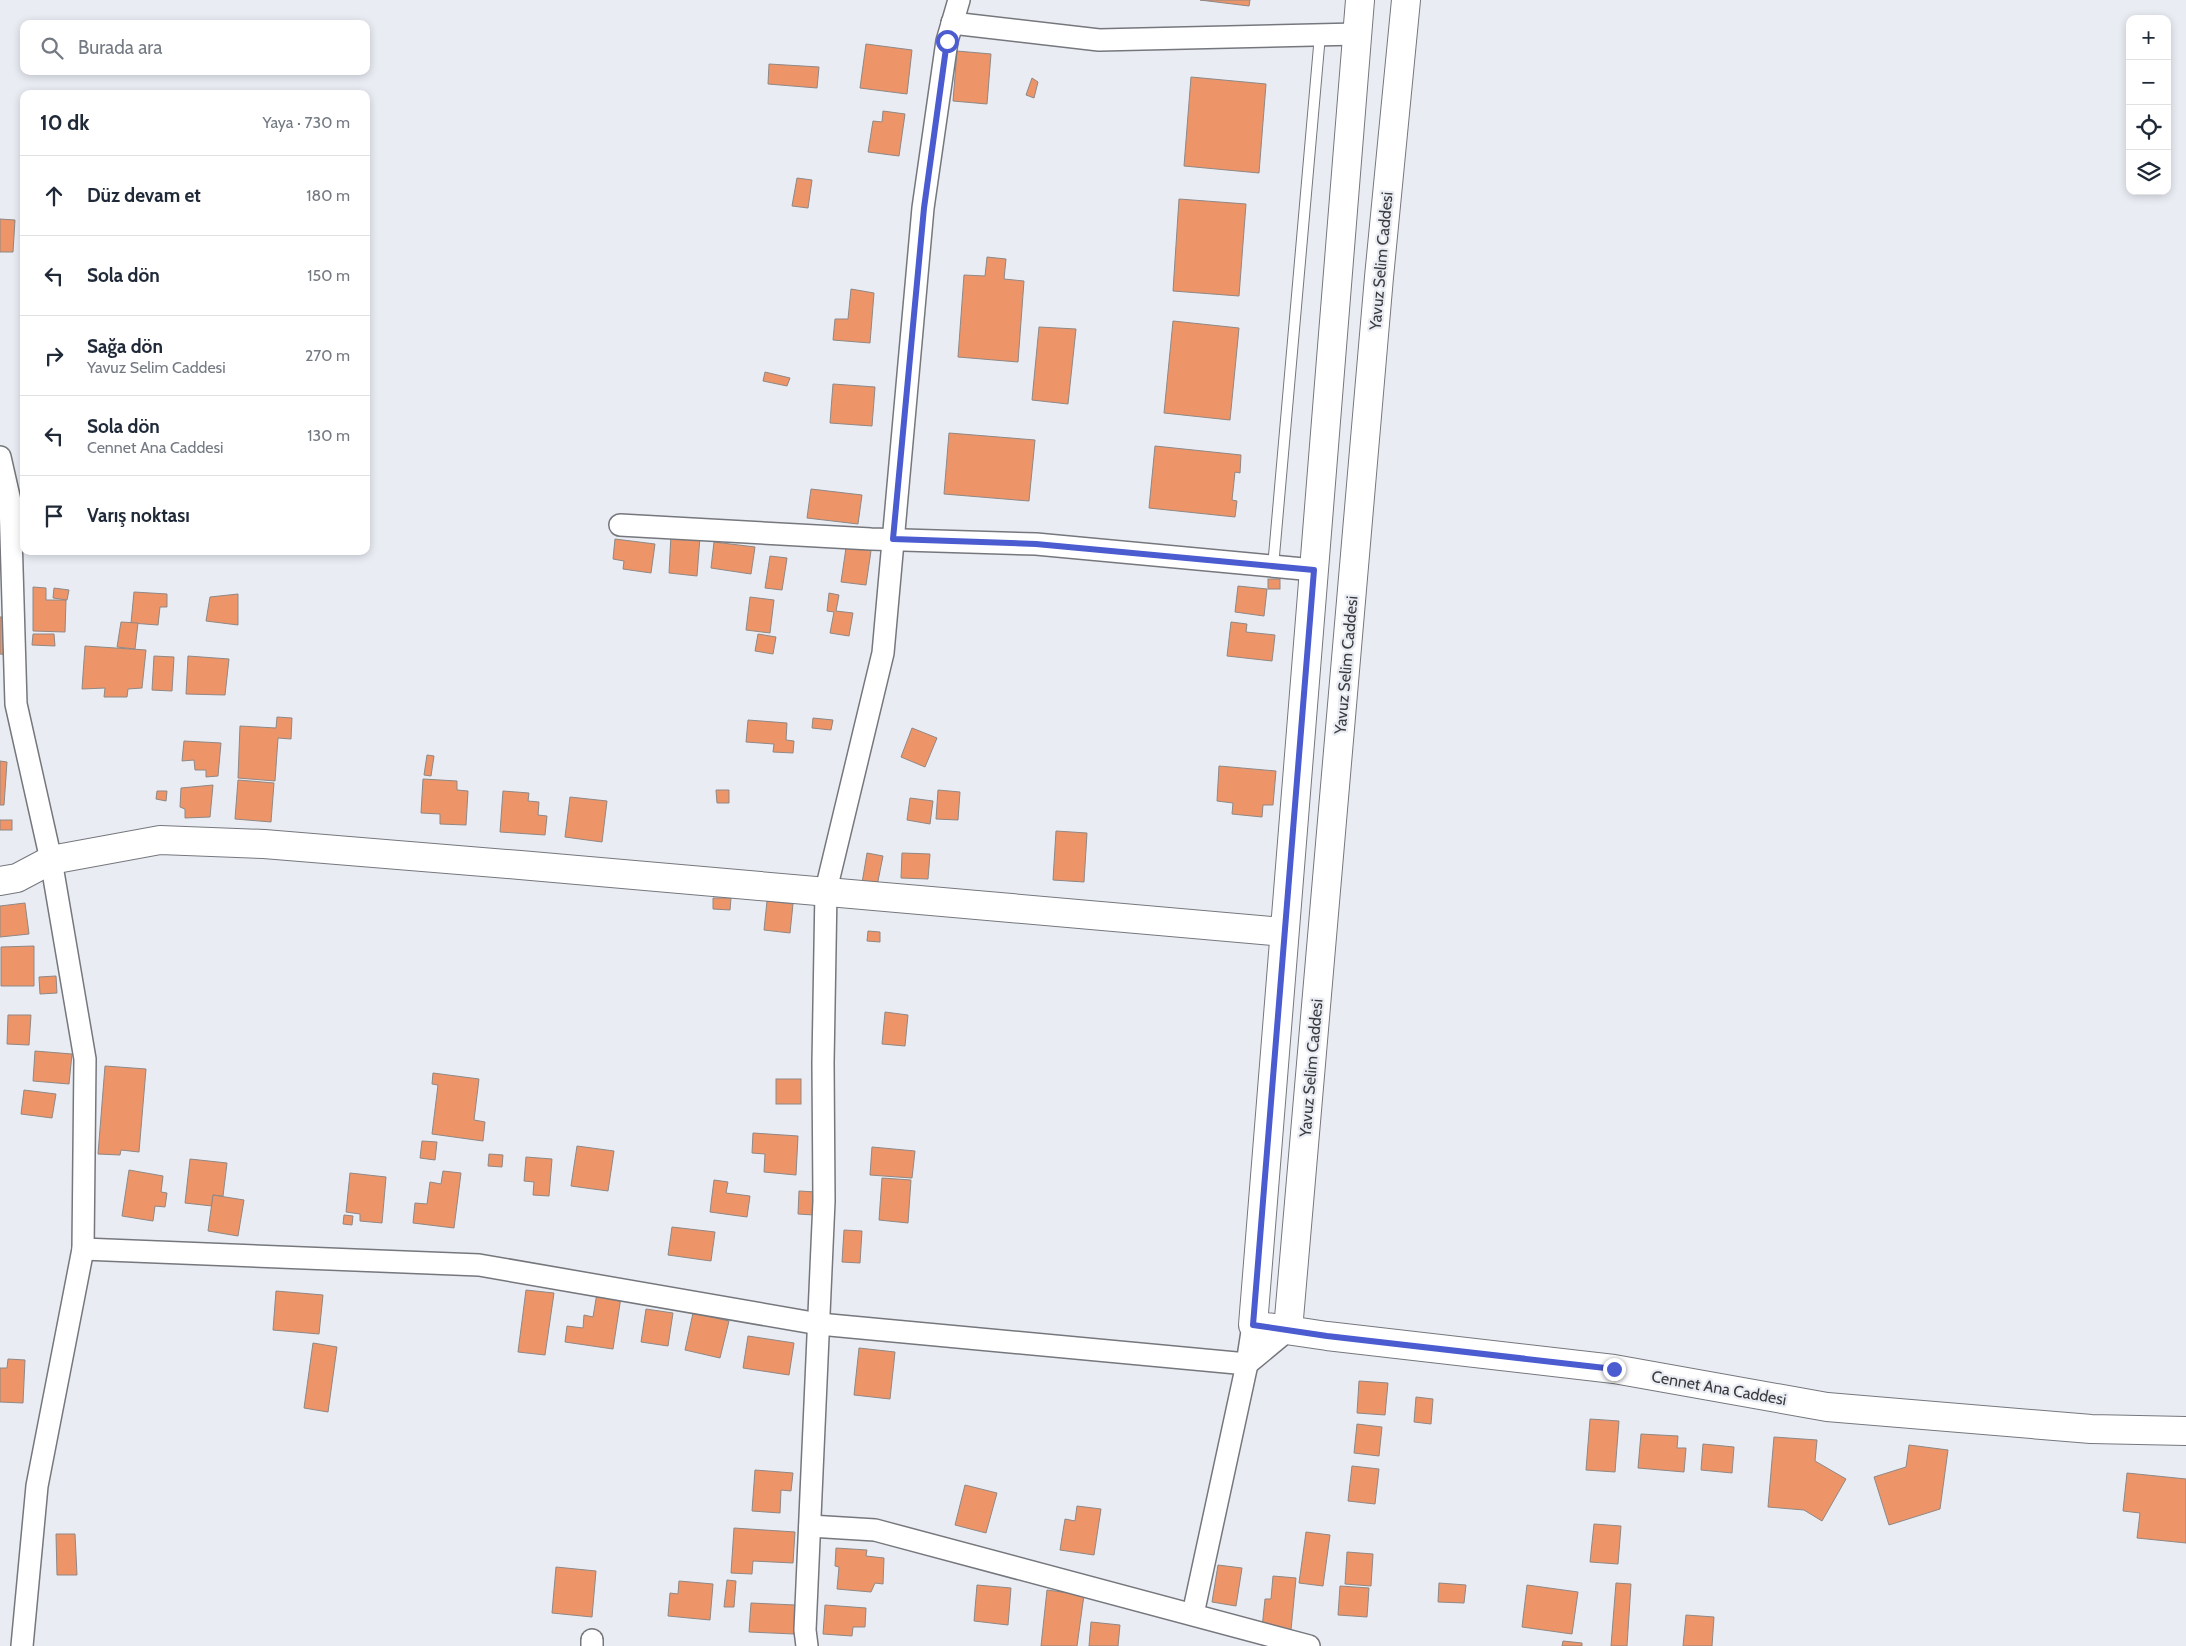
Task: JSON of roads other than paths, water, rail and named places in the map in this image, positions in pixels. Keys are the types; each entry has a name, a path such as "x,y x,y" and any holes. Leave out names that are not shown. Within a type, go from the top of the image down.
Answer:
{"street":[{"path":"807,1646 805,1630 824,1201 823,1063 826,890 883,653 924,208 947,41 958,0"},
{"path":"1194,1614 1247,1364 1253,1325 1360,0"},
{"name":"Yavuz Selim Caddesi","path":"1288,1330 1379,277 1406,0"},
{"path":"952,23 1099,40 1357,34"},
{"path":"0,457 10,501 16,704 51,860 85,1058 83,1249 38,1486 22,1646"},
{"path":"620,525 893,539 1036,544 1314,570"},
{"path":"0,881 17,878 51,860 160,840 170,840 274,845 826,890 1284,932"},
{"path":"83,1249 480,1265 820,1324 1247,1364 1288,1330"},
{"name":"Cennet Ana Caddesi","path":"1253,1325 1327,1336 1614,1369 1827,1407 2091,1429 2186,1431"},
{"path":"810,1526 875,1530 1310,1646"}],"lane":[{"path":"1273,567 1320,34"}]}
